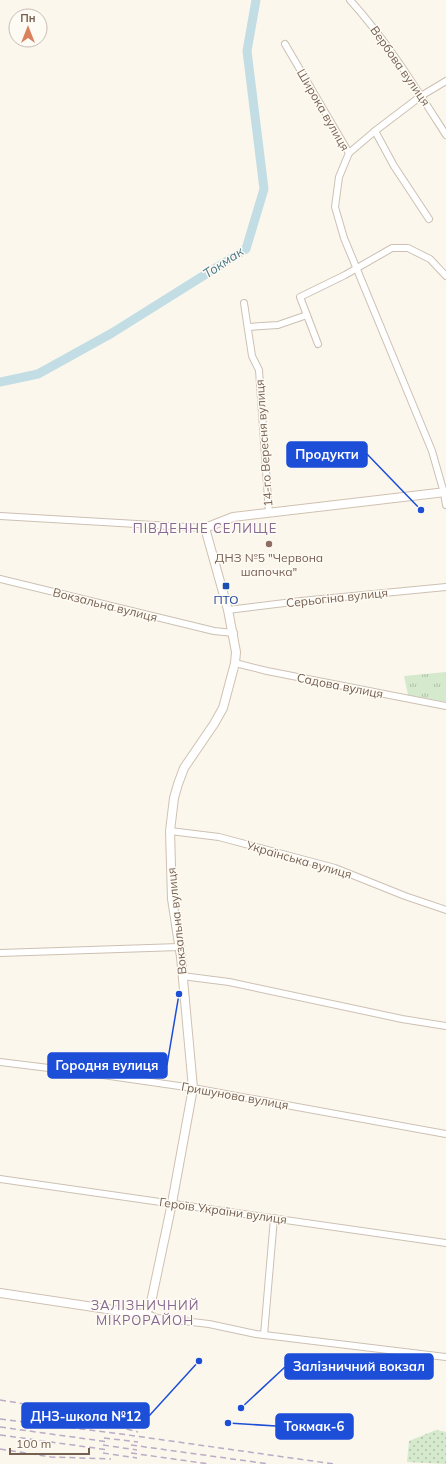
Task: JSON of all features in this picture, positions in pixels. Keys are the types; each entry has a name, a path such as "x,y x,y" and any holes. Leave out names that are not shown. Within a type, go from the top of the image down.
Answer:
{"street":[{"name":"Вербова вулиця","path":"350,0 366,17 397,59 446,135"},
{"name":"Широка вулиця","path":"284,44 349,153 339,178 335,206 344,238 432,451 445,492"},
{"path":"349,153 421,96 446,80"},
{"path":"375,131 394,166 429,219"},
{"path":"318,344 300,297 356,269 392,248 408,248 430,259 446,276"},
{"name":"14-го Вересня вулиця","path":"244,303 252,356 259,370 269,513"},
{"path":"248,327 278,325 307,315"},
{"path":"445,492 446,505"},
{"name":"14-го Вересня вулиця","path":"0,516 205,528 233,517 445,492"},
{"name":"Вокзальна вулиця","path":"145,1313 150,1307 172,1203 193,1088 179,946 172,899 170,831 174,798 184,768 223,708 235,663 236,652 234,633 205,528"},
{"name":"Вокзальна вулиця","path":"0,579 214,631 234,633"},
{"name":"Серьогіна вулиця","path":"228,610 446,587"},
{"name":"Садова вулиця","path":"235,663 267,671 446,706"},
{"name":"Українська вулиця","path":"170,831 219,838 335,868 405,896 446,910"},
{"path":"0,953 179,946"},
{"path":"182,976 229,982 402,1019 446,1026"},
{"name":"Гришунова вулиця","path":"0,1062 193,1088 446,1134"},
{"name":"Героїв України вулиця","path":"0,1179 446,1243"},
{"path":"264,1335 274,1218"},
{"path":"0,1293 121,1312 140,1314 145,1313 157,1318 209,1324 264,1335 446,1357"}],"green space":[{"path":"446,672 446,702 408,695 404,676"},
{"path":"436,1430 446,1432 446,1464 407,1462 409,1441"}],"waterway":[{"name":"Токмак","path":"0,382 38,374 112,333 246,249 264,189 247,51 256,0"}],"railway":[{"path":"0,1400 44,1407 138,1432"},
{"path":"0,1419 121,1434 334,1464"},
{"path":"0,1427 109,1442"},
{"path":"0,1435 109,1450"},
{"path":"104,1438 138,1442"},
{"path":"103,1445 137,1450"},
{"path":"131,1445 269,1464"},
{"path":"0,1449 51,1457 111,1459"},
{"path":"103,1453 137,1458"},
{"path":"131,1453 209,1464"}],"place":[{"name":"Продукти","path":"421,510"},
{"name":"ДНЗ №5 \"Червона шапочка\"","path":"269,544"},
{"name":"ПТО","path":"226,586"},
{"name":"Городня вулиця","path":"179,994"},
{"name":"ДНЗ-школа №12","path":"199,1361"},
{"name":"Залізничний вокзал","path":"241,1408"},
{"name":"Токмак-6","path":"228,1423"}],"district":[{"name":"ПІВДЕННЕ СЕЛИЩЕ","path":"205,528"},
{"name":"ЗАЛІЗНИЧНИЙ МІКРОРАЙОН","path":"145,1312"}]}
